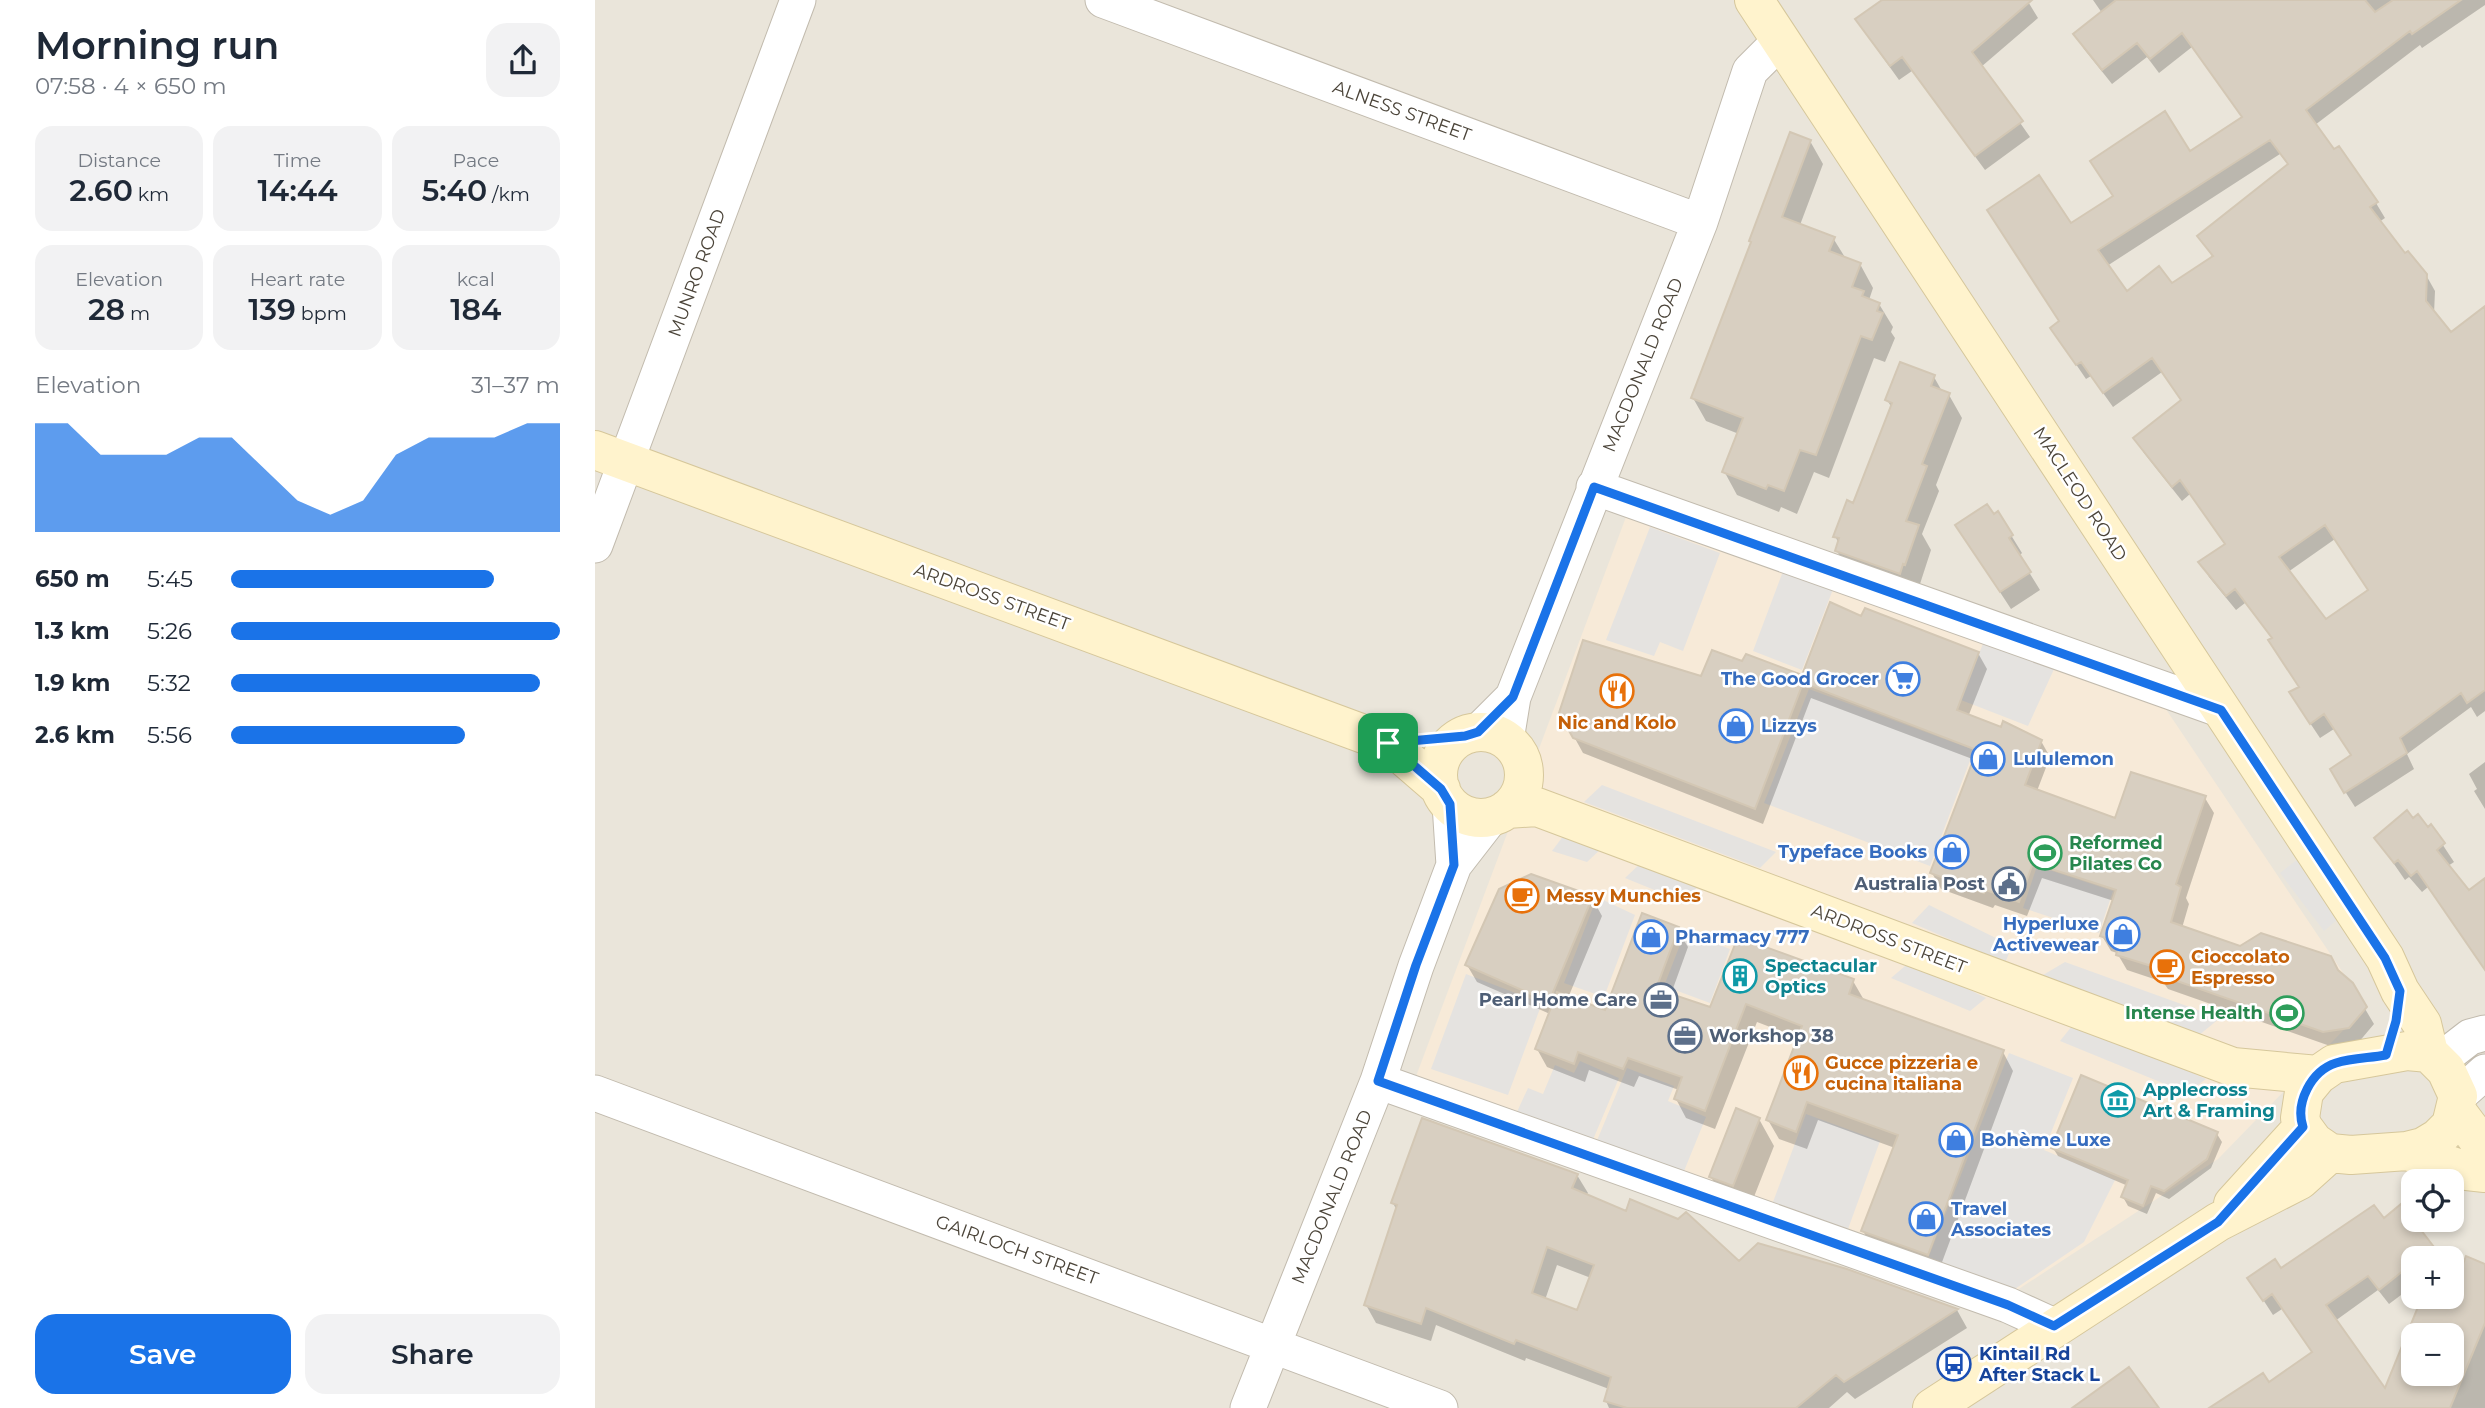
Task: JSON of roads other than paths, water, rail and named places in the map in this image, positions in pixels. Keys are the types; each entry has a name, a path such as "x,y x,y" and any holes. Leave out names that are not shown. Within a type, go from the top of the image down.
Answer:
{"street":[{"name":"MUNRO ROAD","path":"595,545 611,456 798,0"},
{"name":"ALNESS STREET","path":"1103,0 1700,222"},
{"name":"MACLEOD ROAD","path":"1756,1 2385,958 2400,991 2422,1024 2434,1057"},
{"name":"MACDONALD ROAD","path":"1483,736 1513,697 1700,222 1750,71 1782,43"},
{"name":"ARDROSS STREET","path":"611,456 1388,743 1445,796"},
{"path":"1594,487 2221,710"},
{"name":"ARDROSS STREET","path":"1388,743 1483,736"},
{"path":"1483,736 1517,750 1523,763 1515,802 1469,816 1459,811 1445,796 1439,768 1443,757 1455,741 1483,736"},
{"name":"MACDONALD ROAD","path":"1445,796 1454,865"},
{"name":"ARDROSS STREET","path":"1515,802 2233,1067 2318,1075"},
{"name":"MACDONALD ROAD","path":"1248,1408 1378,1081 1416,965 1454,865 1515,802"},
{"path":"2386,1055 2396,1021 2400,991"},
{"path":"2434,1057 2470,1037 2485,1033"},
{"path":"2466,1093 2451,1125 2438,1138 2423,1147 2407,1151 2351,1155 2330,1153 2314,1142 2302,1122 2304,1092 2318,1075 2333,1063 2407,1051 2434,1057 2466,1093 2485,1149"},
{"name":"ARDROSS STREET","path":"2242,1066 2302,1122"},
{"path":"1378,1081 2008,1305 2054,1326"},
{"name":"GAIRLOCH STREET","path":"595,1093 1440,1408"},
{"path":"2218,1222 2302,1122"},
{"path":"2407,1151 2467,1171 2485,1173"},
{"path":"1932,1408 2054,1326 2218,1222 2300,1180 2330,1153"}],"place":[{"name":"The Good Grocer","path":"1903,679"},
{"name":"Nic and Kolo","path":"1617,691"},
{"name":"Lizzys","path":"1736,726"},
{"name":"Lululemon","path":"1988,759"},
{"name":"Typeface Books","path":"1952,852"},
{"name":"Reformed Pilates Co","path":"2045,853"},
{"name":"Australia Post","path":"2009,884"},
{"name":"Messy Munchies","path":"1522,896"},
{"name":"Hyperluxe Activewear","path":"2123,934"},
{"name":"Pharmacy 777","path":"1651,937"},
{"name":"Cioccolato Espresso","path":"2167,967"},
{"name":"Spectacular Optics","path":"1740,976"},
{"name":"Pearl Home Care","path":"1661,1000"},
{"name":"Intense Health","path":"2287,1013"},
{"name":"Workshop 38","path":"1685,1036"},
{"name":"Gucce pizzeria e cucina italiana","path":"1801,1073"},
{"name":"Applecross Art & Framing","path":"2118,1100"},
{"name":"Bohème Luxe","path":"1956,1140"},
{"name":"Travel Associates","path":"1926,1219"},
{"name":"Kintail Rd After Stack L","path":"1954,1364"}]}
